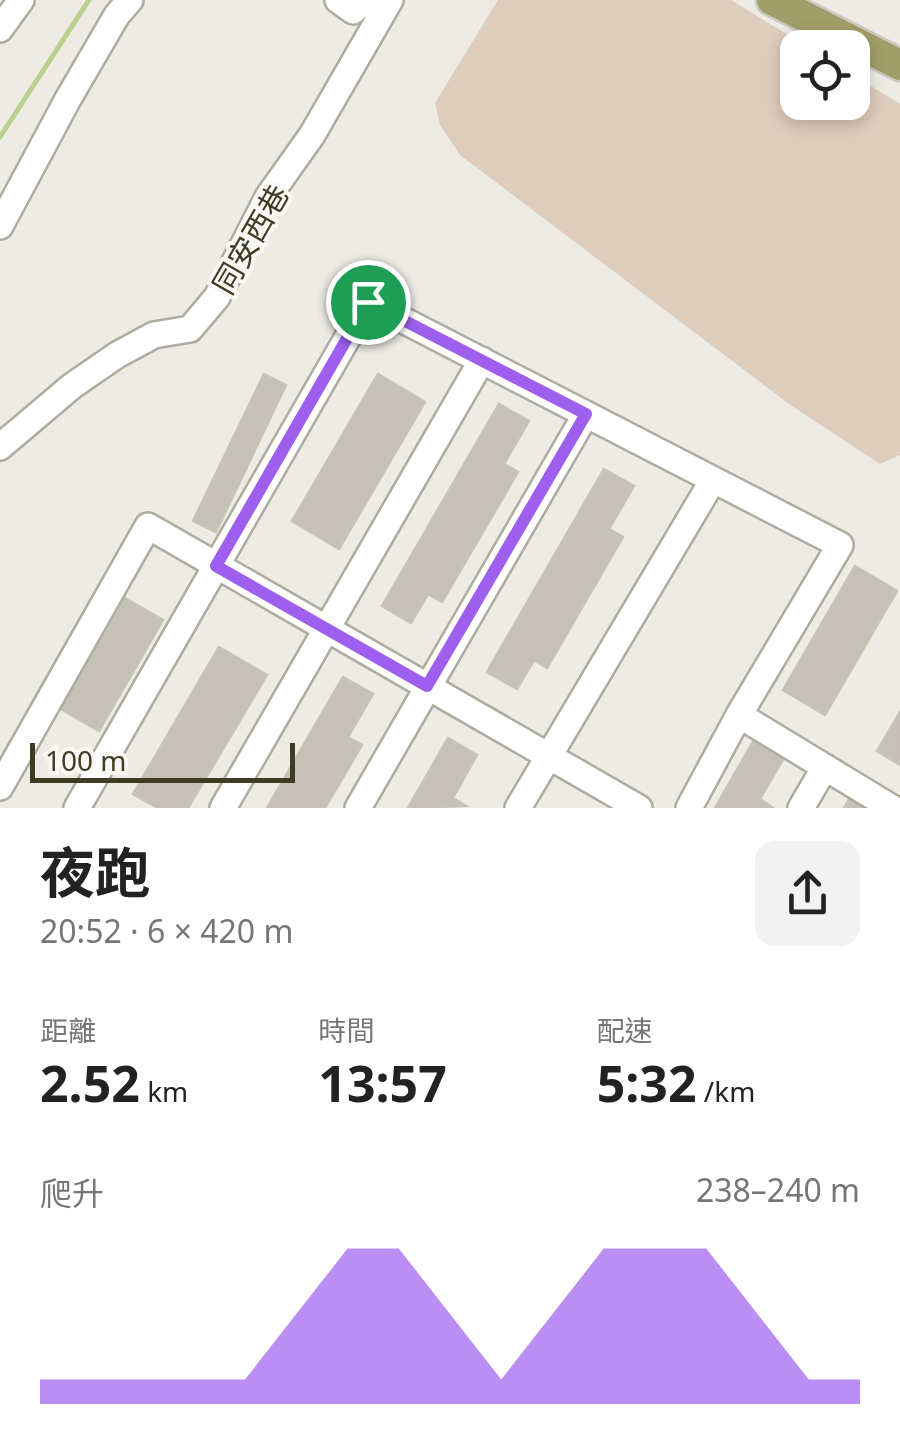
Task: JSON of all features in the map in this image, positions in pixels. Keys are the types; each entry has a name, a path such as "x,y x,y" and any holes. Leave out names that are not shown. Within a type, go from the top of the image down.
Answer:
{"main road":[{"path":"772,0 900,65"}],"street":[{"path":"0,29 21,0"},
{"path":"0,226 68,99 117,15 130,0"},
{"path":"338,0 353,11 365,0"},
{"name":"同安西巷","path":"0,447 72,386 117,355 154,335 190,329 206,311 218,297 268,197 312,135 390,0"},
{"path":"77,808 368,302 840,545 689,808"},
{"path":"223,808 482,360"},
{"path":"358,808 586,414"},
{"path":"518,808 713,480"},
{"path":"0,787 148,526 639,808"},
{"path":"739,715 892,808"},
{"path":"801,808 824,767"}],"shaded area":[{"path":"498,0 731,0 780,30 780,120 870,120 870,85 900,104 900,455 880,464 789,404 460,155 440,125 435,103"}],"building":[{"path":"264,374 286,385 216,532 193,521"},
{"path":"378,374 425,402 339,549 292,521"},
{"path":"499,404 529,421 504,464 518,472 442,602 428,594 411,623 382,606"},
{"path":"604,469 634,486 609,529 623,537 547,668 534,660 517,689 487,672"},
{"path":"855,566 897,591 825,715 783,690"},
{"path":"125,598 163,620 99,731 61,709"},
{"path":"219,647 267,675 188,808 158,808 133,794"},
{"path":"343,677 373,694 348,737 362,745 325,808 267,808"},
{"path":"900,712 900,765 877,751"},
{"path":"448,738 477,755 453,798 466,806 408,808"},
{"path":"755,738 785,756 760,799 773,808 715,808"},
{"path":"852,794 877,808 844,808"}],"waterway":[{"path":"0,137 89,0"}],"route":[{"path":"368,302 586,414 427,686 216,566 368,302"}]}
